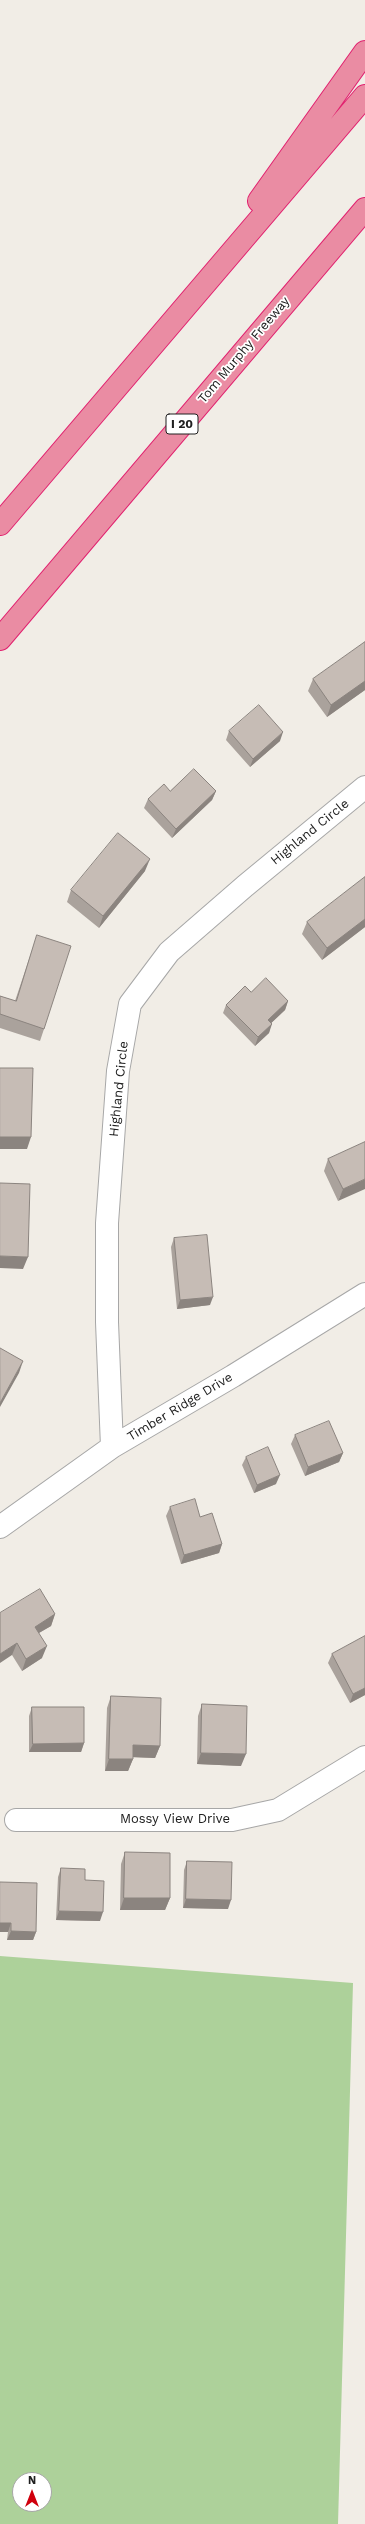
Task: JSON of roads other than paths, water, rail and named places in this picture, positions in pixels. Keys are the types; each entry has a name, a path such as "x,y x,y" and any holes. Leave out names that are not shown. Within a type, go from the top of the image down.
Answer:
{"highway":[{"path":"172,322 365,52"},
{"path":"0,524 365,96"},
{"name":"Tom Murphy Freeway","path":"0,639 365,209"}],"street":[{"name":"Highland Circle","path":"112,1447 107,1322 107,1223 118,1071 130,1004 169,952 245,886 365,787"},
{"name":"Timber Ridge Drive","path":"0,1527 112,1447 233,1376 365,1294"},
{"name":"Mossy View Drive","path":"16,1820 232,1820 278,1810 365,1757"}]}
